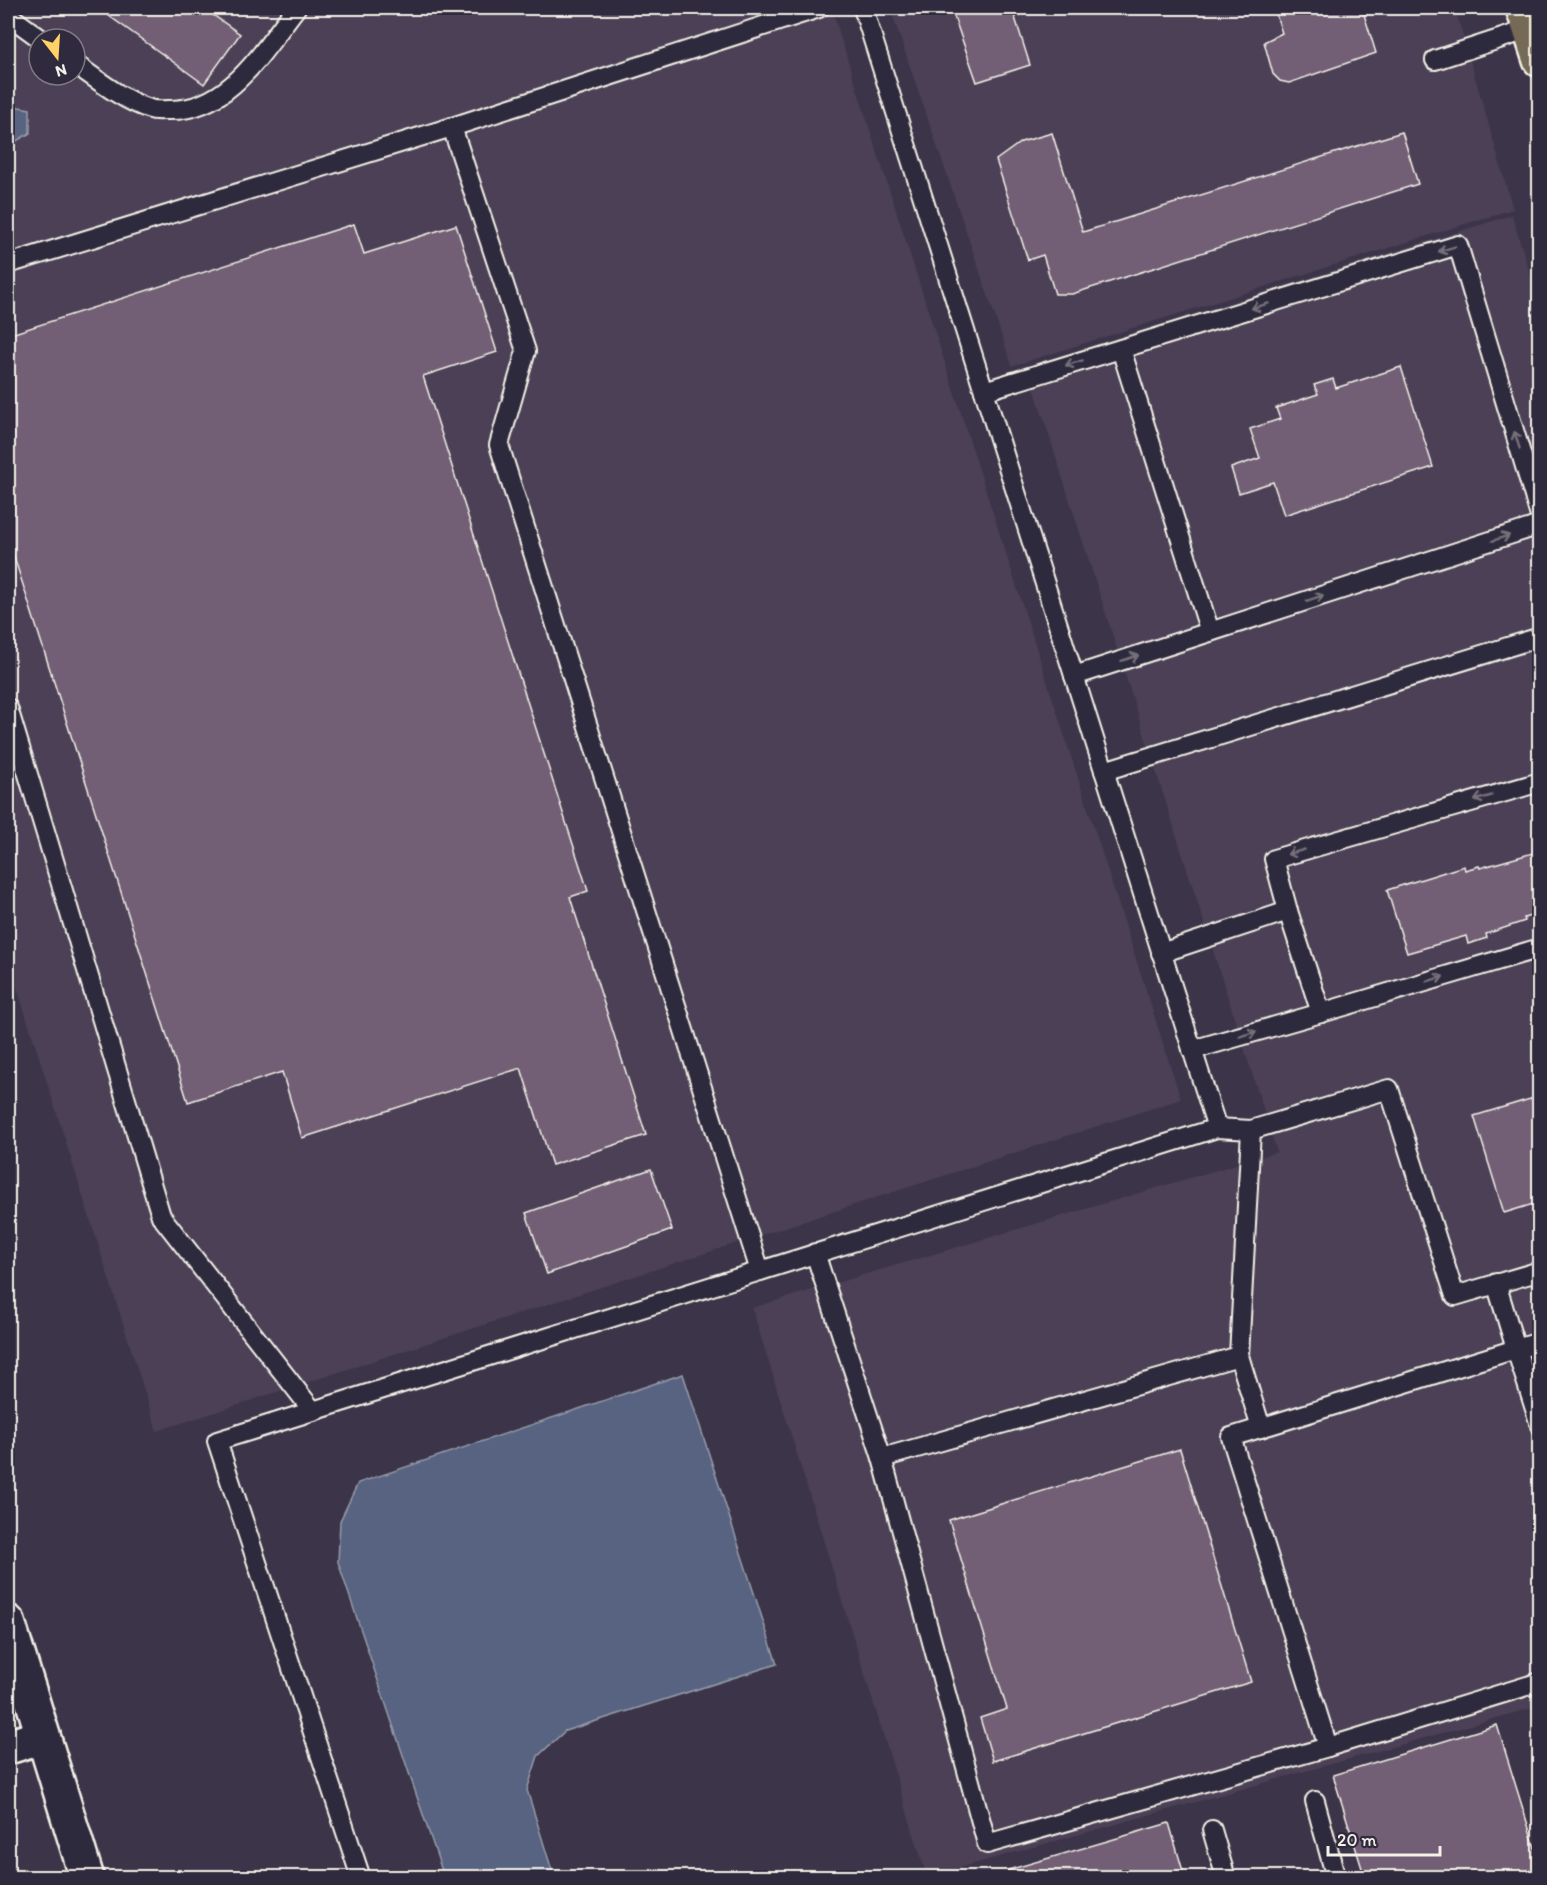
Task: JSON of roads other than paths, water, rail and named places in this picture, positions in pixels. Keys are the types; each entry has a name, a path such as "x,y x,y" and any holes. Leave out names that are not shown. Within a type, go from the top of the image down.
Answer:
{"highway":[{"path":"1526,18 1539,60"}],"street":[{"path":"8,1622 87,1878"},
{"path":"8,1747 43,1736"}],"lane":[{"path":"87,72 114,91 152,110 182,111 219,96 242,76 296,8"},
{"path":"8,264 452,127 819,8"},
{"path":"863,8 1217,1128"},
{"path":"8,15 27,29"},
{"path":"1435,60 1526,18"},
{"path":"452,127 525,351 499,445 760,1271"},
{"path":"984,391 1458,245 1539,516"},
{"path":"1121,349 1210,632"},
{"path":"1074,676 1539,525"},
{"path":"1104,771 1539,637"},
{"path":"8,708 162,1216 313,1411"},
{"path":"1321,1013 1274,859 1539,782"},
{"path":"1161,953 1288,911"},
{"path":"1192,1050 1539,948"},
{"path":"361,1878 217,1441 1217,1128 1251,1130 1389,1089 1455,1296 1539,1271"},
{"path":"1251,1130 1239,1356 1261,1428"},
{"path":"815,1253 882,1458 987,1844 1328,1747 1539,1682"},
{"path":"1496,1283 1539,1425"},
{"path":"1328,1747 1231,1437 1539,1342"},
{"path":"882,1458 1239,1356"},
{"path":"1314,1801 1336,1878"},
{"path":"1212,1830 1226,1878"}],"water":[{"path":"8,103 30,109 30,133 8,146"},
{"path":"683,1374 777,1664 565,1731 538,1756 527,1790 554,1877 444,1877 338,1562 340,1521 358,1483"}]}
